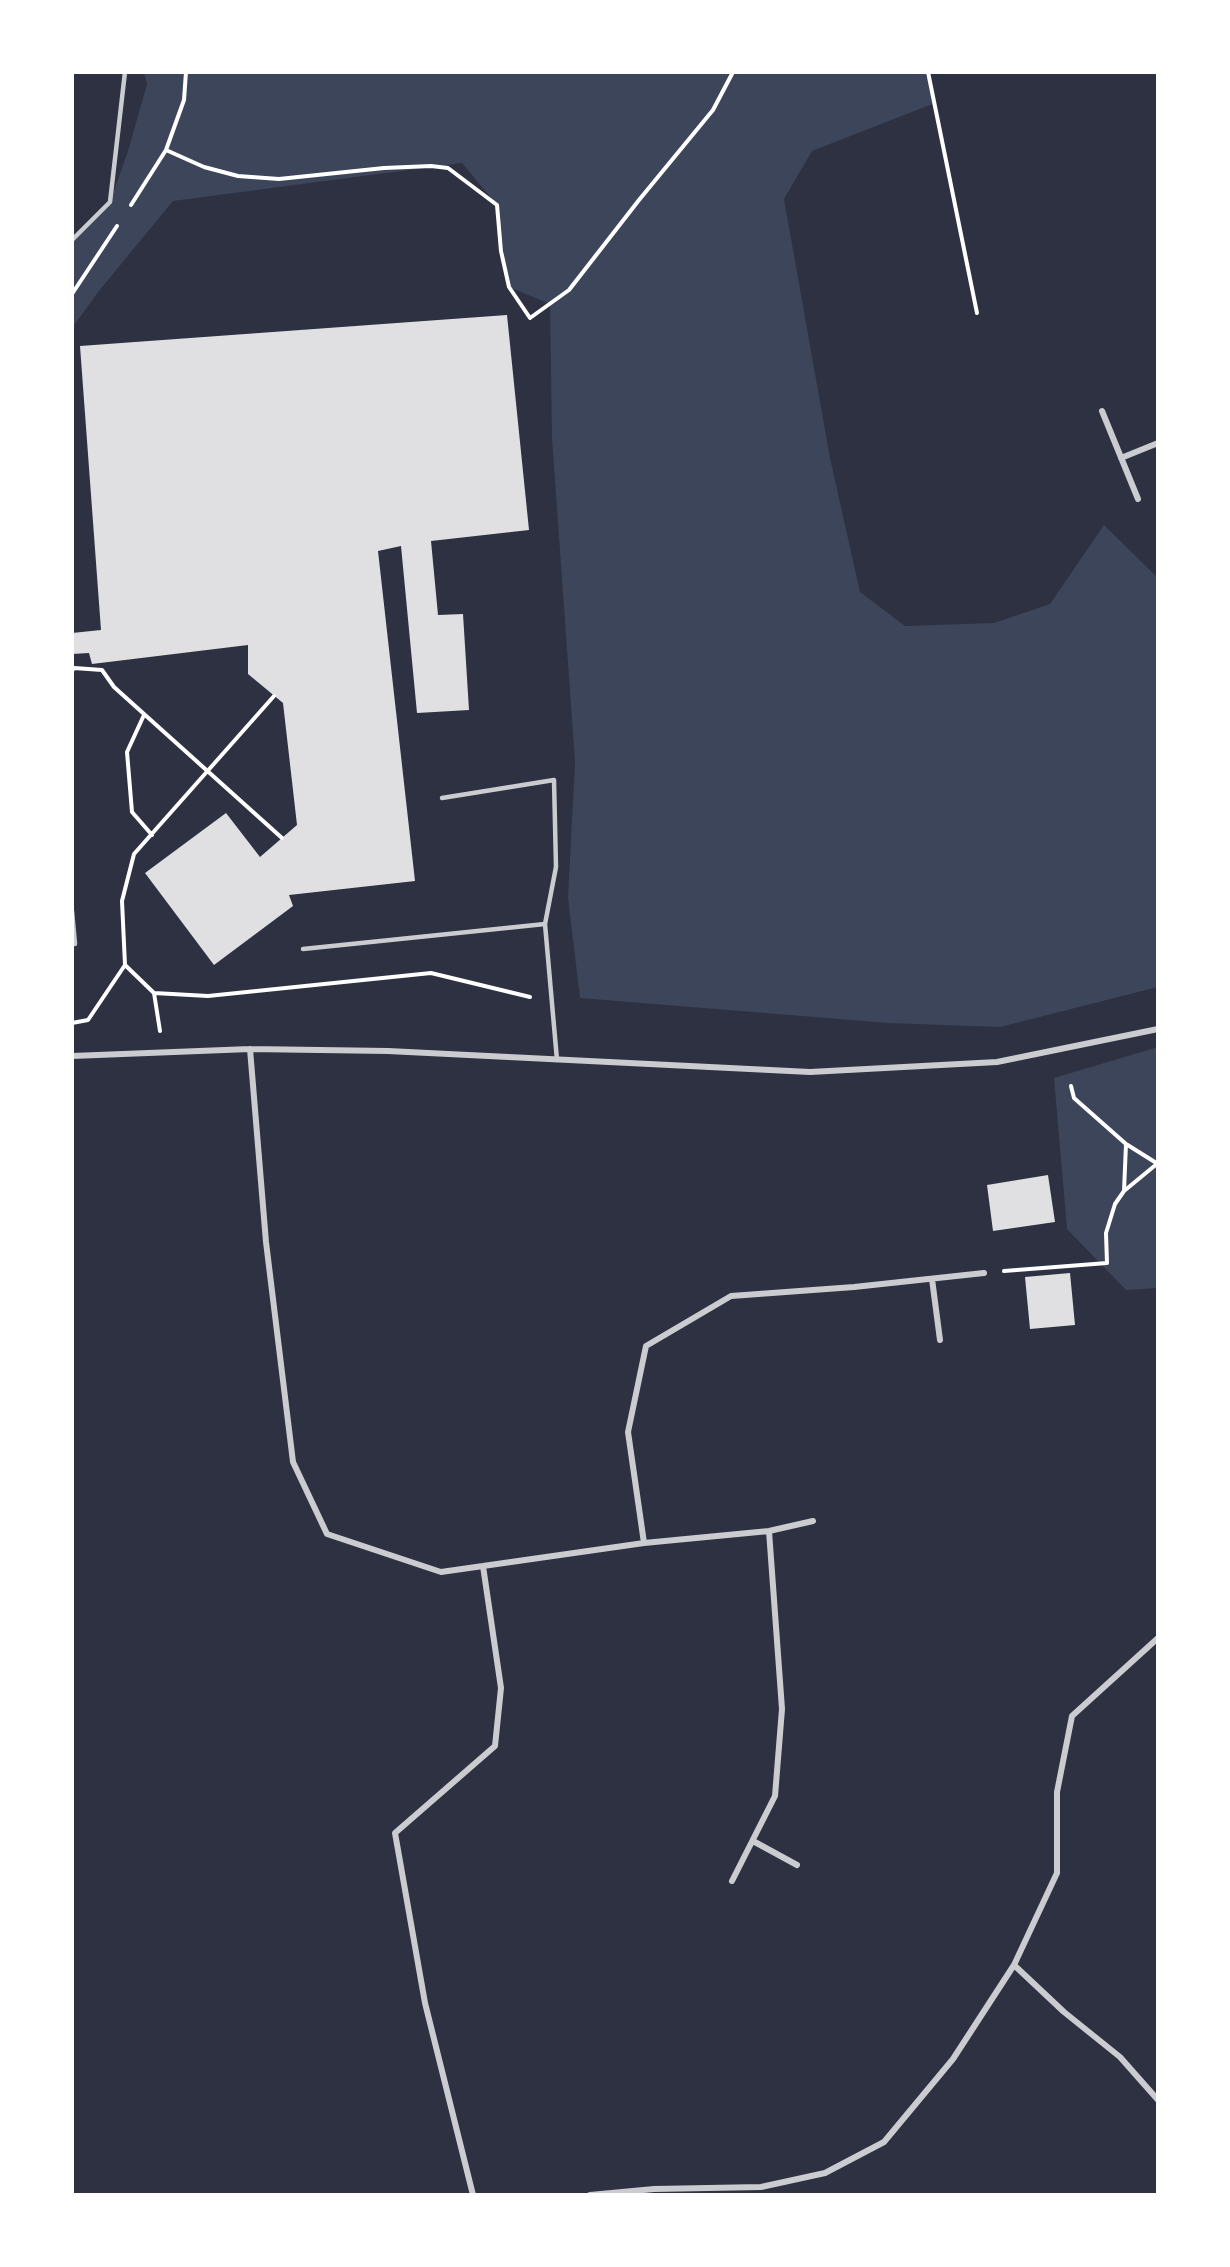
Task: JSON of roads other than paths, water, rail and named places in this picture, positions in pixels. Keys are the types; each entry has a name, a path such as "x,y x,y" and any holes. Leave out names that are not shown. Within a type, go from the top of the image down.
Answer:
{"street":[{"path":"1102,411 1138,499"},
{"path":"1121,458 1158,442"},
{"path":"72,1056 250,1049 388,1051 810,1072 997,1062 1158,1029"},
{"path":"250,1049 266,1242 293,1462 327,1534 441,1572 644,1542 769,1530 813,1521"},
{"path":"644,1542 628,1432 646,1346 731,1296 984,1273"},
{"path":"932,1279 940,1340"},
{"path":"732,1881 775,1796 782,1709 769,1530"},
{"path":"473,2195 425,2003 395,1833 495,1746 501,1688 483,1566"},
{"path":"590,2195 654,2189 761,2187 825,2173 884,2142 953,2059 1014,1965 1057,1873 1057,1792 1072,1716 1158,1638"},
{"path":"753,1841 797,1865"},
{"path":"1014,1965 1064,2012 1120,2057 1158,2100"}],"lane":[{"path":"72,240 110,202 125,72"},
{"path":"442,798 554,780 556,867 545,924 557,1060"},
{"path":"72,911 75,944 72,944"},
{"path":"303,949 545,924"}]}
